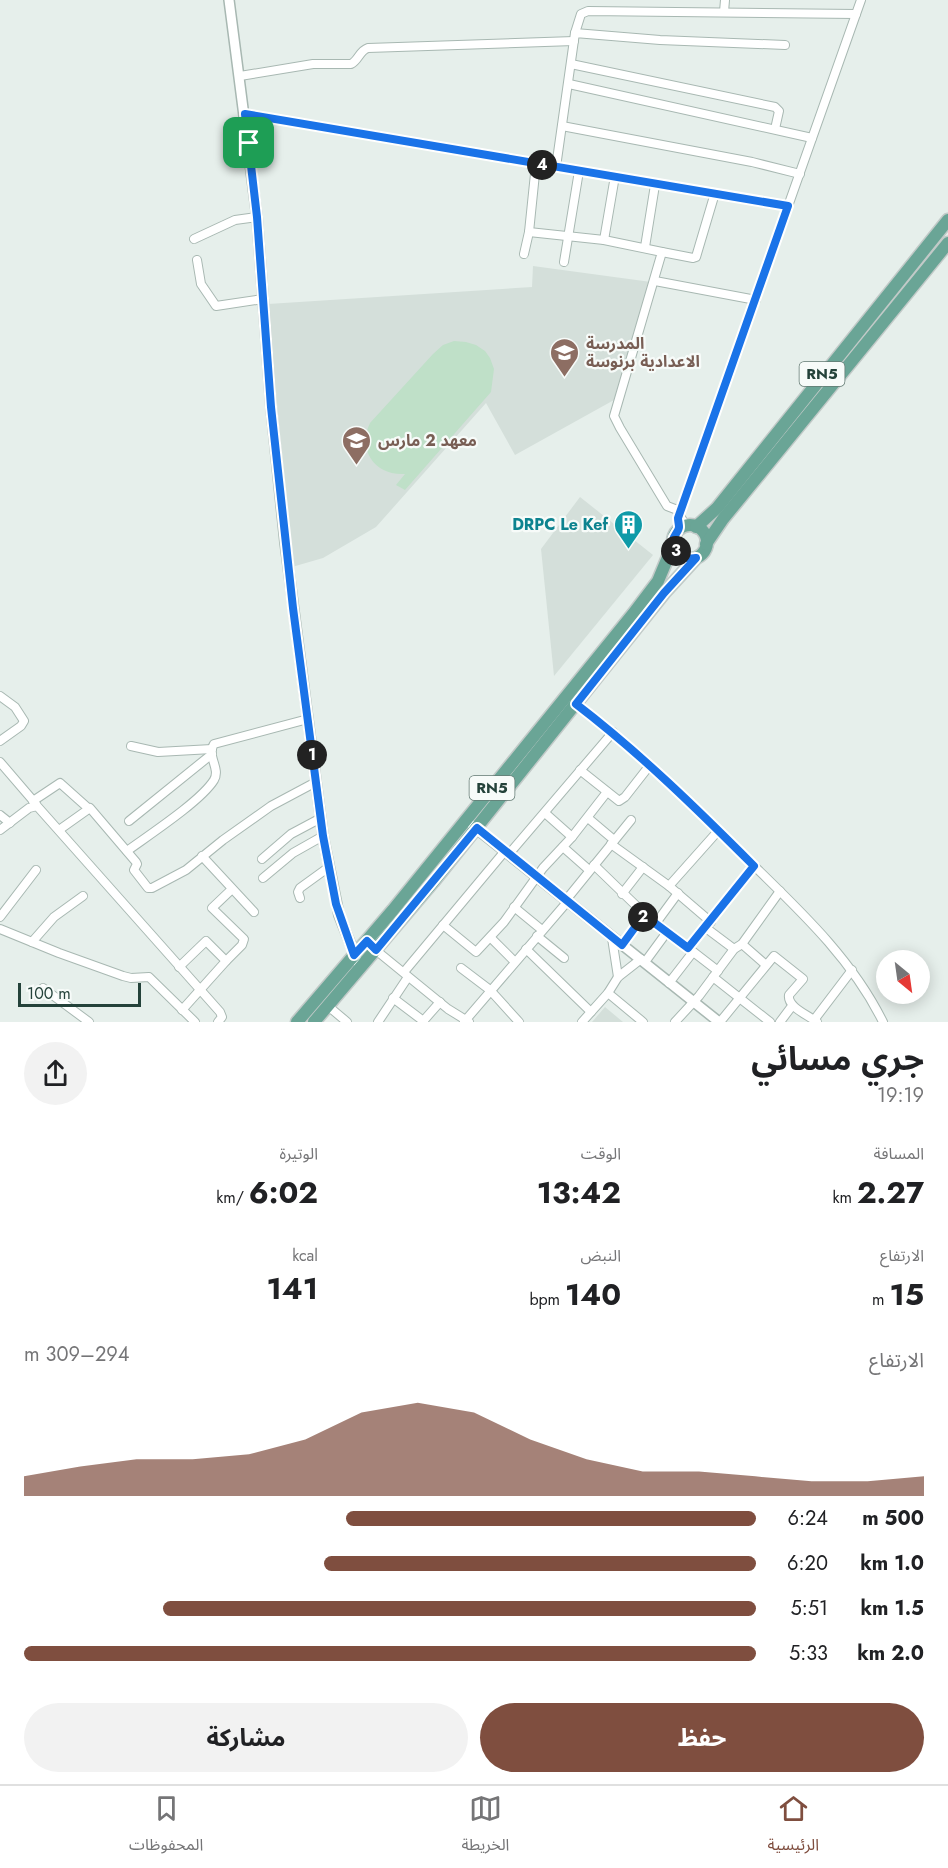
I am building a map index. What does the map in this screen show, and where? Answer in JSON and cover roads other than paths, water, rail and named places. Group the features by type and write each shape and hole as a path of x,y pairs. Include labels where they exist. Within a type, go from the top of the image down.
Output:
{"main road":[{"name":"RN5","path":"314,1022 360,968 371,946 466,820 567,698 651,591 663,572 675,535 717,508 948,220"},
{"name":"RN5","path":"297,1022 354,955 371,946 477,828 664,593 703,552 723,519 948,243"},
{"path":"687,527 704,534 706,544"},
{"path":"673,545 682,557 696,558"}],"street":[{"path":"229,0 257,217 271,407 285,542 323,836 339,915 360,968"},
{"path":"724,12 725,0"},
{"path":"680,513 861,0"},
{"path":"556,167 575,37 581,14 588,10 856,14"},
{"path":"240,76 313,64 351,64 356,61 361,52 368,48 575,37 785,45"},
{"path":"571,64 776,107 779,111 775,129"},
{"path":"568,84 812,138"},
{"path":"245,114 788,206"},
{"path":"562,126 720,156 800,174"},
{"path":"524,254 529,232 536,164"},
{"path":"564,262 579,171"},
{"path":"604,240 615,176"},
{"path":"645,247 654,184"},
{"path":"529,232 604,240 693,258 696,257 715,193"},
{"path":"194,239 235,220 257,217"},
{"path":"662,252 614,416 667,506 680,513 687,527"},
{"path":"197,260 201,284 216,306 244,300 263,299"},
{"path":"655,281 756,300"},
{"path":"0,696 15,707 24,721 21,726 0,741"},
{"path":"576,704 613,732 650,765 780,891 852,970 882,1021"},
{"path":"129,821 212,752 216,743 308,719"},
{"path":"378,1022 406,974 443,925 613,732"},
{"path":"130,746 158,752 212,752"},
{"path":"127,851 194,800 213,782 216,773 212,752"},
{"path":"0,762 220,1012 222,1017 218,1022"},
{"path":"580,770 618,801 624,799 650,765"},
{"path":"0,830 60,783 91,809 127,851 137,864 134,870 150,888 186,870 271,806 316,783"},
{"path":"443,925 476,952 491,938 548,862 572,837 608,792"},
{"path":"59,830 88,808"},
{"path":"544,813 572,837"},
{"path":"0,815 10,823"},
{"path":"262,859 291,834 321,818"},
{"path":"588,818 642,867 678,893 709,925 766,965"},
{"path":"466,820 719,1022 774,956 802,979 787,997 792,1006 815,1021 852,970"},
{"path":"371,946 466,1021 567,901 631,820"},
{"path":"669,886 718,831"},
{"path":"263,878 293,853 323,836"},
{"path":"563,847 592,867 644,915 691,950 739,998 770,1022"},
{"path":"202,856 254,912"},
{"path":"669,983 754,866"},
{"path":"300,898 298,892 300,888 329,867"},
{"path":"622,894 642,867"},
{"path":"0,917 36,870"},
{"path":"182,1010 244,942 244,939 212,908 232,889"},
{"path":"675,1022 716,974 780,891"},
{"path":"656,923 678,893"},
{"path":"32,942 54,917 83,896"},
{"path":"514,907 564,958"},
{"path":"622,945 644,915"},
{"path":"0,929 127,977 149,977 195,1022"},
{"path":"582,1022 608,993 618,977 643,961 667,932"},
{"path":"491,938 515,962"},
{"path":"612,938 618,977"},
{"path":"179,967 206,941 226,962"},
{"path":"526,950 591,1012"},
{"path":"461,968 490,990 519,1022"},
{"path":"43,988 89,1022"},
{"path":"608,993 643,1022"},
{"path":"393,998 422,1020 440,1002"},
{"path":"328,1006 347,1022"},
{"path":"780,1022 792,1006"}],"place":[{"name":"المدرسة الاعدادية برنوسة","path":"565,378"},
{"name":"معهد 2 مارس","path":"357,466"},
{"name":"DRPC Le Kef","path":"629,550"}]}
